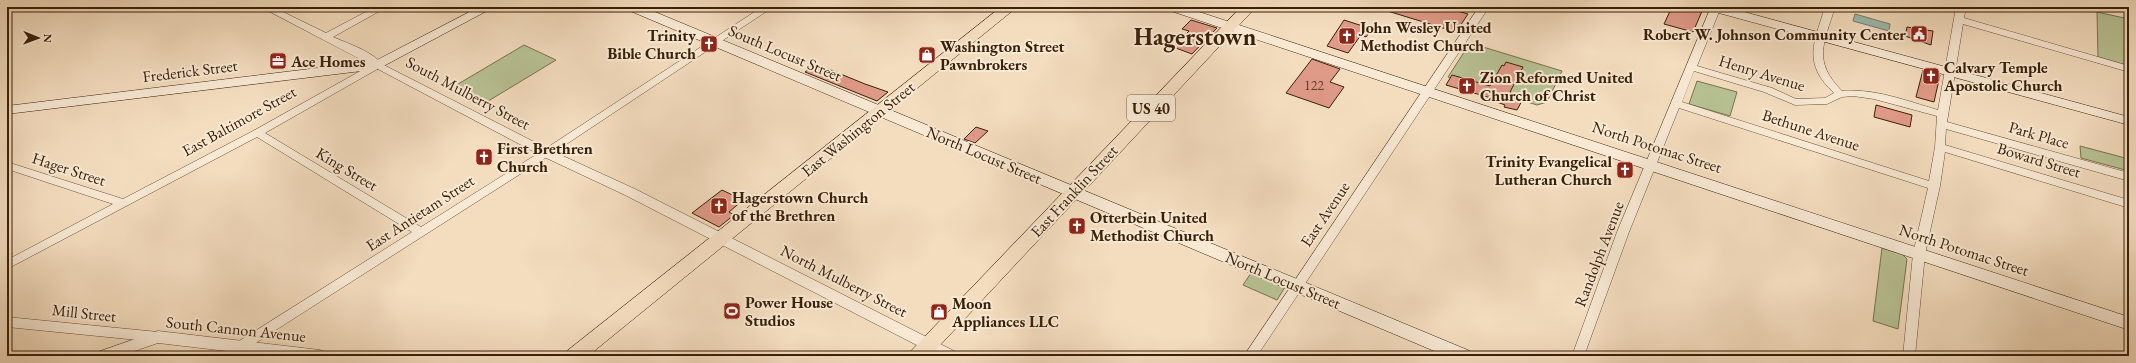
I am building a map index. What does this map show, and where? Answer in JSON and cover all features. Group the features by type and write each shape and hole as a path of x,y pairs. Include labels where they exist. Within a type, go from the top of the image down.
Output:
{"main road":[{"name":"East Baltimore Street","path":"378,65 488,7"},
{"name":"South Locust Street","path":"632,7 880,111"},
{"name":"East Washington Street","path":"574,356 1010,7"},
{"name":"North Potomac Street","path":"1172,7 1651,164 2129,324"},
{"name":"US 40","path":"1230,26 1248,7"},
{"path":"1715,7 2129,121"},
{"name":"East Franklin Street","path":"923,350 1230,26"},
{"name":"Frederick Street","path":"7,110 378,65"},
{"name":"North Locust Street","path":"880,111 1464,356"}],"street":[{"name":"South Mulberry Street","path":"266,7 369,58 378,65 546,153 630,192 720,239"},
{"path":"325,37 382,7"},
{"name":"East Antietam Street","path":"237,351 546,153 768,7"},
{"name":"East Avenue","path":"1250,356 1484,7"},
{"name":"Randolph Avenue","path":"1578,356 1623,232 1677,104 1690,67 1715,7"},
{"path":"1830,7 1817,58 1819,69 1825,79 1840,94"},
{"path":"1909,356 1919,254 1934,186 1940,147 1941,119 1961,7"},
{"path":"1959,20 2129,69"},
{"name":"East Baltimore Street","path":"7,265 257,133 378,65"},
{"name":"Henry Avenue","path":"1690,67 1768,90 1795,102 1827,101 1840,94 1853,93 1875,96 1941,119"},
{"name":"Bethune Avenue","path":"1677,104 1934,186"},
{"name":"Park Place","path":"1941,119 2129,177"},
{"name":"King Street","path":"257,133 421,232"},
{"name":"Boward Street","path":"1940,147 2129,204"},
{"name":"Hager Street","path":"7,165 122,203"},
{"name":"North Mulberry Street","path":"720,239 923,350 951,356"},
{"name":"Mill Street","path":"7,322 158,337"},
{"name":"South Cannon Avenue","path":"103,356 158,337 237,351 320,356"}],"green space":[{"path":"2097,12 2129,19 2129,66 2098,57"},
{"path":"1470,43 1562,71 1547,102 1537,105 1448,77"},
{"path":"524,45 556,60 480,106 448,90"},
{"path":"1697,81 1737,92 1730,116 1689,104"},
{"path":"2080,146 2129,159 2129,171 2081,158"},
{"path":"1882,248 1902,254 1907,259 1898,329 1873,321"},
{"path":"1251,273 1285,287 1277,300 1243,285"}],"shaded area":[{"path":"1855,14 1890,24 1889,31 1853,21"}],"building":[{"path":"1381,7 1443,7 1468,14 1456,32 1381,9"},
{"path":"1672,7 1703,9 1693,32 1664,24"},
{"path":"1191,20 1217,28 1192,54 1173,47 1189,31 1182,29"},
{"name":"John Wesley United Methodist Church","path":"1344,20 1372,29 1366,37 1361,35 1348,53 1327,46"},
{"name":"Robert W. Johnson Community Center","path":"1907,27 1933,31 1931,45 1905,36"},
{"path":"1312,59 1340,69 1330,82 1344,87 1329,108 1286,93"},
{"name":"Zion Reformed United Church of Christ","path":"1506,62 1523,67 1510,92 1520,95 1519,97 1523,99 1517,110 1504,107 1505,105 1497,102 1498,100 1446,85 1452,75 1490,86 1502,65 1504,66"},
{"path":"816,64 888,92 877,101 805,72"},
{"path":"1923,70 1940,75 1934,102 1916,97"},
{"path":"1876,105 1912,115 1910,127 1874,117"},
{"path":"976,127 988,131 975,143 964,139"},
{"name":"Hagerstown Church of the Brethren","path":"722,190 743,200 729,212 734,215 719,227 692,213"}],"place":[{"name":"Robert W. Johnson Community Center","path":"1919,34"},
{"name":"John Wesley United Methodist Church","path":"1347,36"},
{"name":"Trinity Bible Church","path":"709,44"},
{"name":"Washington Street Pawnbrokers","path":"927,55"},
{"name":"Ace Homes","path":"278,61"},
{"name":"Calvary Temple Apostolic Church","path":"1931,76"},
{"name":"Zion Reformed United Church of Christ","path":"1467,86"},
{"name":"First Brethren Church","path":"484,157"},
{"name":"Trinity Evangelical Lutheran Church","path":"1625,170"},
{"name":"Hagerstown Church of the Brethren","path":"719,206"},
{"name":"Otterbein United Methodist Church","path":"1077,226"},
{"name":"Power House Studios","path":"732,311"},
{"name":"Moon Appliances LLC","path":"939,312"}],"district":[{"name":"Hagerstown","path":"1195,36"}]}
